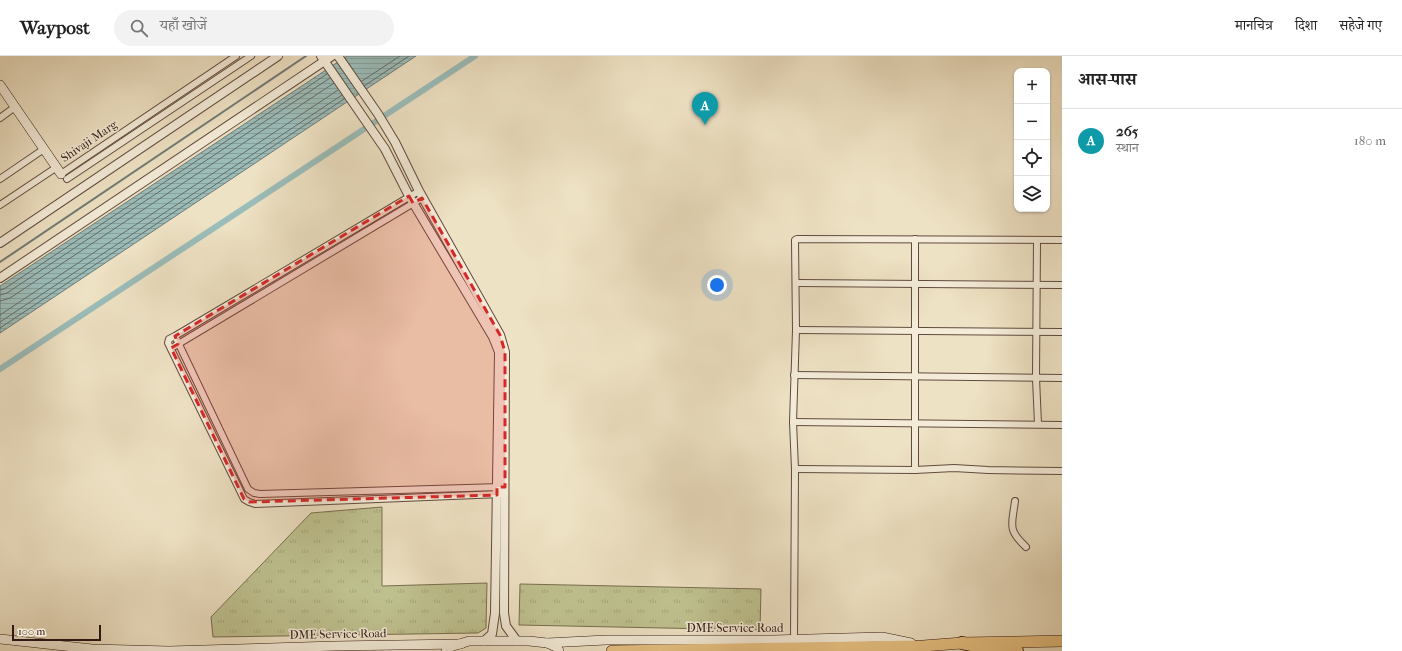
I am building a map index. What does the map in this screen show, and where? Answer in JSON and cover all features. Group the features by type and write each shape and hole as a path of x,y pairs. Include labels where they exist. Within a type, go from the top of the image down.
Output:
{"highway":[{"path":"612,651 922,646 962,643 1062,640"},
{"path":"962,643 996,650 1016,651"}],"main road":[{"name":"Shivaji Marg","path":"0,85 62,173"},
{"name":"DME Service Road","path":"0,639 92,649 169,651 461,644 469,641 517,641 547,643 606,640 794,640 882,637 922,646"},
{"path":"547,643 556,647 559,651"},
{"path":"446,651 450,647 461,644"}],"street":[{"name":"Shivaji Marg","path":"62,173 236,56"},
{"name":"Shivaji Marg","path":"62,173 184,101 251,56"},
{"path":"0,243 278,56"},
{"path":"0,278 332,56"},
{"path":"339,58 378,114 395,142 420,194 500,335 506,352 495,613 492,634 484,641"},
{"path":"325,61 385,149 411,200 493,337 499,352 504,613 506,626 517,641"},
{"path":"179,95 184,101"},
{"path":"0,118 15,107"},
{"path":"0,179 44,149"},
{"path":"0,205 62,173"},
{"path":"171,348 420,194"},
{"path":"411,200 168,341 244,499 249,502 255,504 501,491"},
{"path":"794,640 795,469 793,422 796,283 794,243 797,239 1062,240"},
{"path":"915,239 915,470"},
{"path":"1037,240 1036,378 1038,424"},
{"path":"796,283 1062,285"},
{"path":"796,330 1062,332"},
{"path":"175,336 248,488 254,493 501,491"},
{"path":"794,375 1062,378"},
{"path":"793,422 1062,425"},
{"path":"795,469 915,470 954,468 1062,471"},
{"path":"1015,501 1012,528 1014,534 1026,547"}],"highlighted area":[{"path":"409,196 413,203 422,198 500,335 505,352 505,487 497,487 497,495 249,502 244,499 171,348 178,344 175,336"}],"green space":[{"path":"382,507 382,586 487,583 486,628 478,633 213,637 211,617 311,513"},
{"path":"520,584 761,589 760,630 519,625"}],"water":[{"path":"347,56 416,56 0,333 0,286"}],"waterway":[{"path":"0,262 306,56"},
{"path":"0,369 475,56"}],"place":[{"name":"265","path":"705,125"}]}
